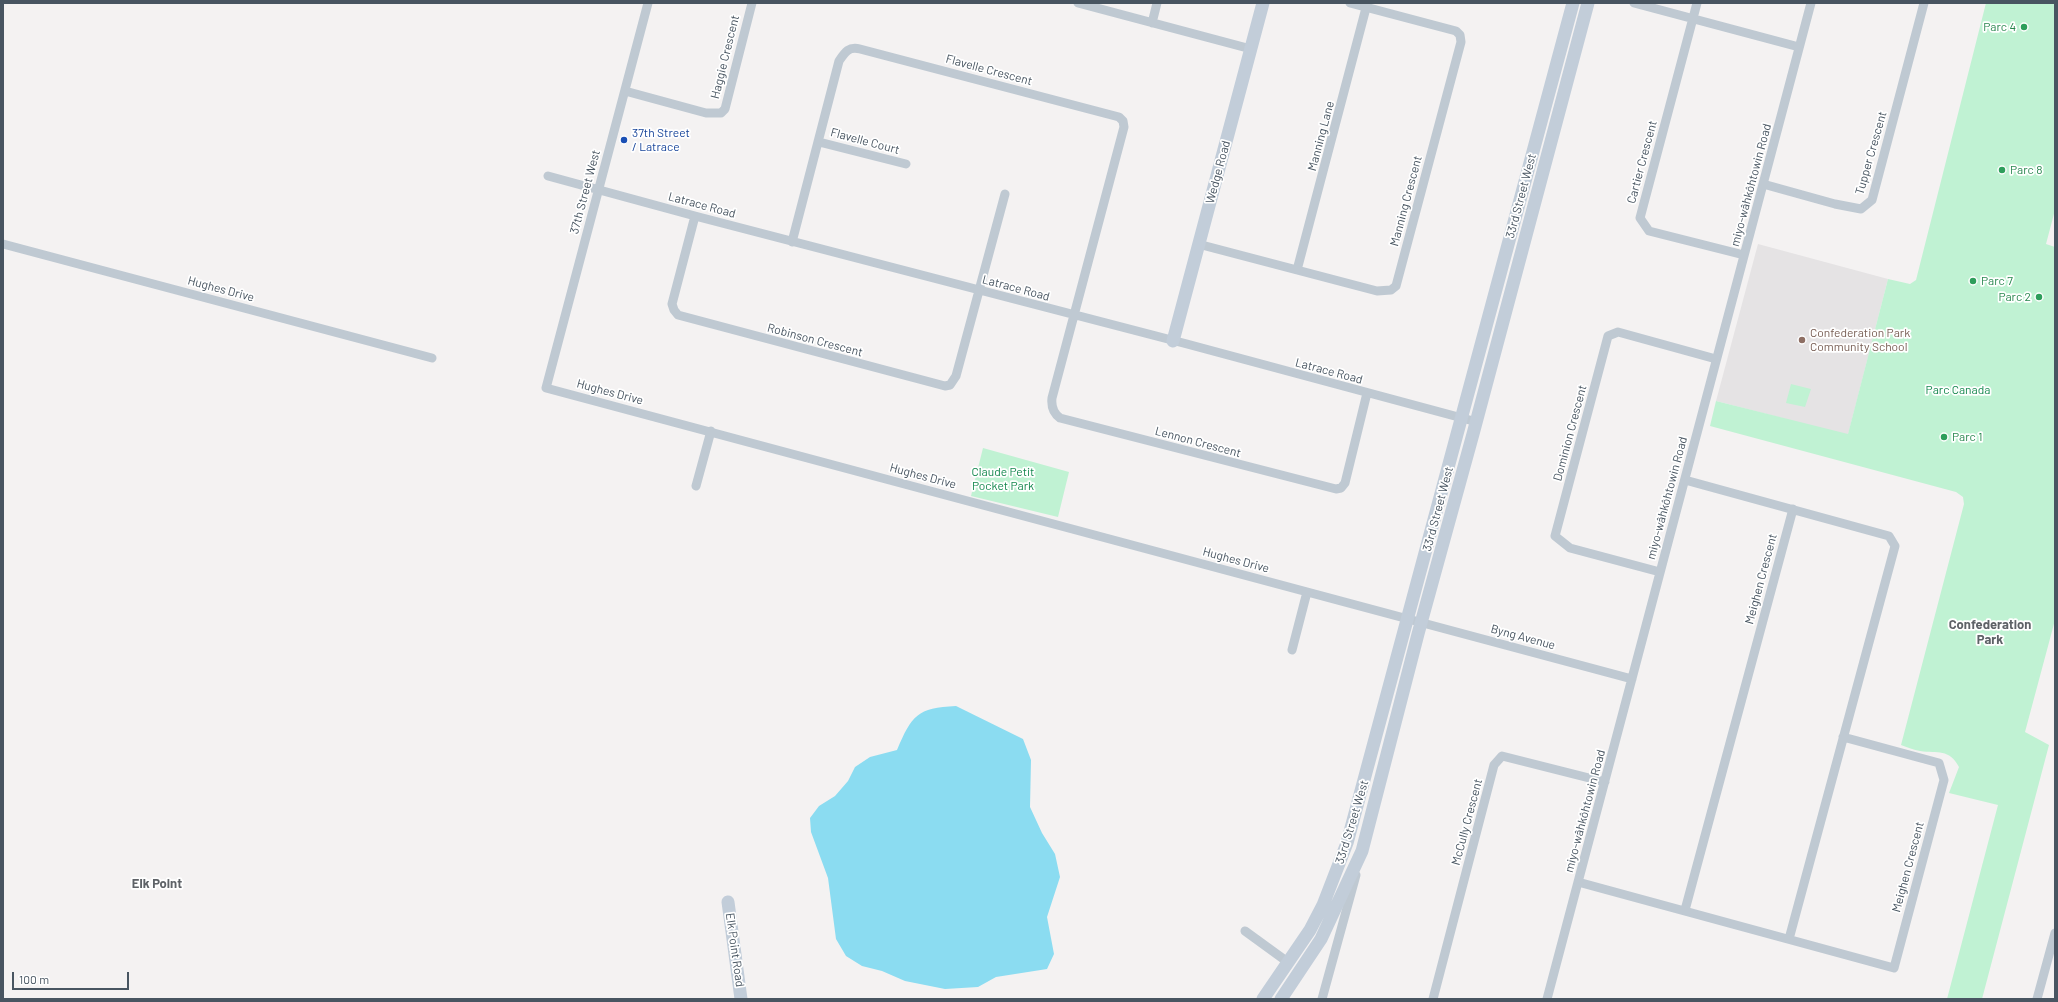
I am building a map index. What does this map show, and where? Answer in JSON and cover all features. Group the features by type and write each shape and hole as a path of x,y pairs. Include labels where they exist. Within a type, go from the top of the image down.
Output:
{"main road":[{"name":"Wedge Road","path":"1174,341 1198,244 1263,3"},
{"name":"33rd Street West","path":"1281,999 1321,939 1362,851 1462,419 1573,3"},
{"name":"33rd Street West","path":"1263,999 1310,930 1324,904 1345,850 1476,422 1588,3"},
{"name":"Elk Point Road","path":"728,902 741,999"}],"street":[{"name":"37th Street West","path":"546,388 648,3"},
{"name":"Haggie Crescent","path":"625,91 706,112 721,113 725,108 752,3"},
{"path":"1078,3 1251,49"},
{"path":"1152,23 1157,3"},
{"name":"Manning Crescent","path":"1198,244 1377,291 1392,290 1396,286 1461,42 1460,35 1456,31 1350,3"},
{"path":"1634,3 1799,47"},
{"name":"Cartier Crescent","path":"1697,3 1640,218 1649,231 1744,255"},
{"name":"miyo-wâhkôhtowin Road","path":"1547,999 1811,3"},
{"name":"Tupper Crescent","path":"1763,184 1835,204 1861,209 1872,200 1924,3"},
{"name":"Manning Lane","path":"1297,270 1366,8"},
{"name":"Flavelle Crescent","path":"792,242 839,61 848,49 853,47 1119,117 1123,121 1124,127 1074,316"},
{"name":"Flavelle Court","path":"819,142 906,164"},
{"name":"Latrace Road","path":"548,176 792,242 1174,341 1476,422"},
{"path":"979,290 1005,194"},
{"name":"Robinson Crescent","path":"695,216 672,304 678,315 925,381 945,386 954,382 979,290"},
{"name":"Hughes Drive","path":"3,244 432,358"},
{"name":"Lennon Crescent","path":"1074,316 1052,398 1052,410 1060,418 1336,489 1341,488 1344,483 1367,394"},
{"name":"Dominion Crescent","path":"1660,572 1570,548 1555,536 1608,336 1618,332 1716,359"},
{"name":"Hughes Drive","path":"546,388 1415,620"},
{"path":"696,486 711,431"},
{"path":"1685,480 1889,536 1895,546 1789,939"},
{"name":"Meighen Crescent","path":"1685,910 1793,509"},
{"path":"1292,650 1307,592"},
{"name":"Byng Avenue","path":"1415,620 1632,679"},
{"name":"Meighen Crescent","path":"1578,882 1894,968 1944,780 1939,763 1843,737"},
{"name":"McCully Crescent","path":"1432,999 1494,765 1502,756 1605,782"},
{"name":"33rd Street West","path":"1322,999 1362,851"},
{"path":"1245,931 1289,962"},
{"path":"2037,999 2055,934"}],"shaded area":[{"name":"Confederation Park Community School","path":"1758,244 1888,279 1848,435 1716,401"}],"green space":[{"name":"Parc Canada","path":"1986,3 2055,3 2055,210 2046,244 2055,247 2055,620 2025,732 2049,745 1982,999 1947,999 1998,805 1949,793 1959,767 1947,754 1920,751 1901,745 1964,504 1963,497 1956,492 1710,426 1716,401 1848,434 1888,279 1910,284 1916,280"},
{"path":"1791,384 1811,389 1805,407 1786,403"},
{"name":"Claude Petit Pocket Park","path":"983,448 1069,472 1058,517 971,496"}],"water":[{"path":"956,706 1023,739 1031,760 1030,807 1042,833 1055,854 1060,877 1047,917 1054,954 1047,969 996,977 978,987 945,989 905,981 882,971 862,966 846,956 836,939 828,878 811,832 810,818 819,806 835,796 848,781 855,767 870,757 897,750 907,729 912,721 918,716 932,709"}],"place":[{"name":"Parc 4","path":"2024,27"},
{"name":"37th Street / Latrace","path":"624,140"},
{"name":"Parc 8","path":"2002,170"},
{"name":"Parc 7","path":"1973,281"},
{"name":"Parc 2","path":"2039,297"},
{"name":"Confederation Park Community School","path":"1802,340"},
{"name":"Parc 1","path":"1944,437"}],"district":[{"name":"Confederation Park","path":"1990,632"},
{"name":"Elk Point","path":"157,884"}]}
